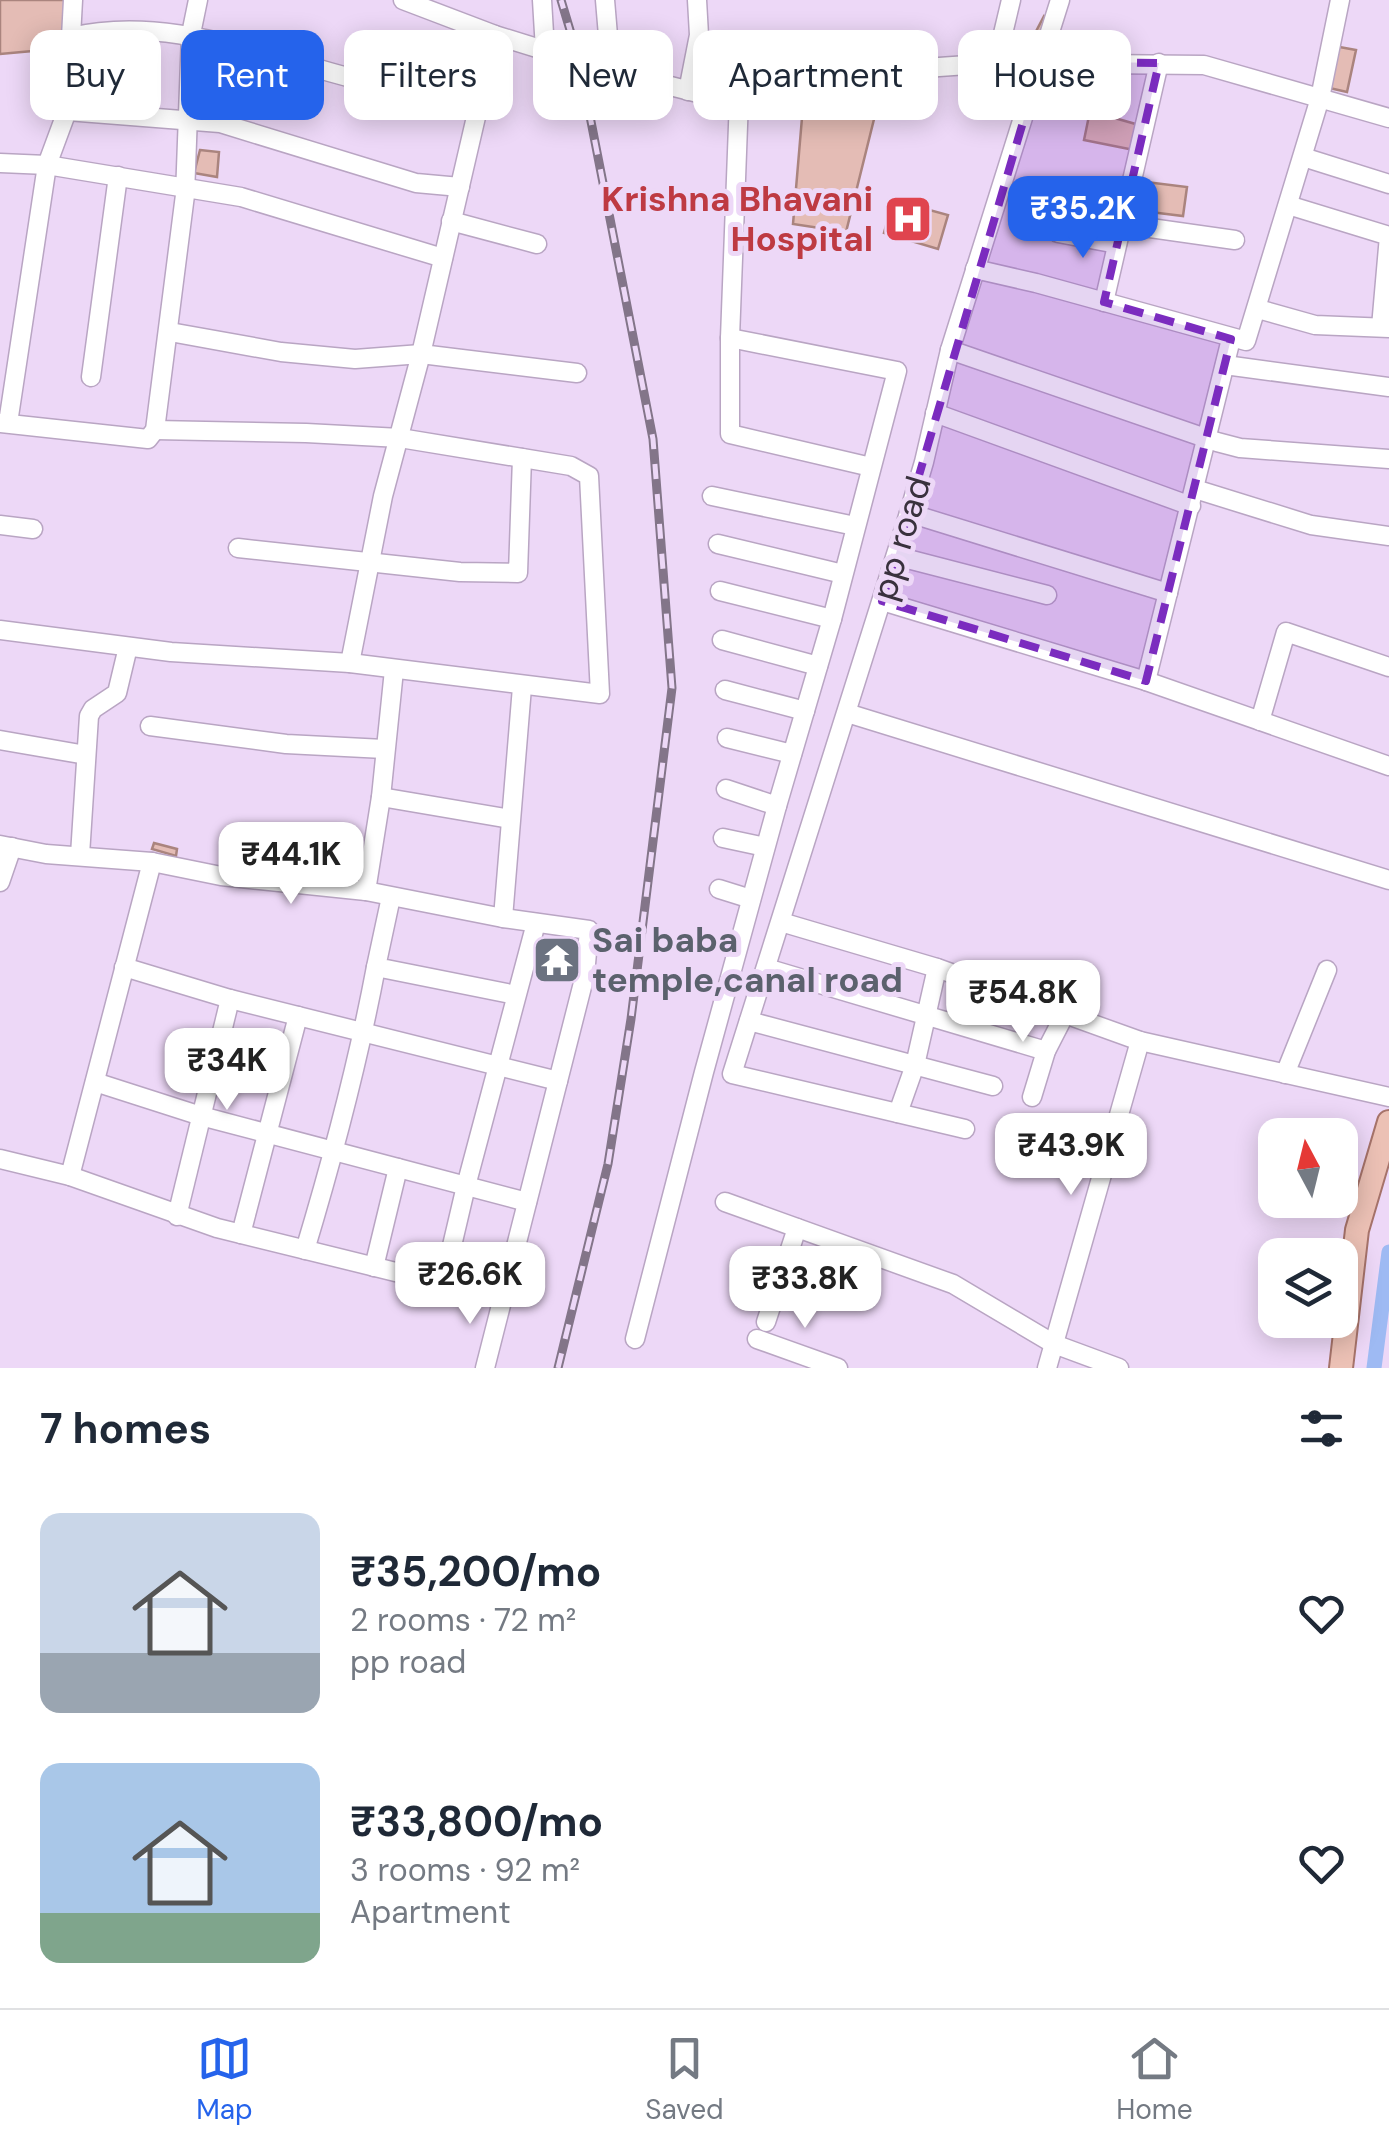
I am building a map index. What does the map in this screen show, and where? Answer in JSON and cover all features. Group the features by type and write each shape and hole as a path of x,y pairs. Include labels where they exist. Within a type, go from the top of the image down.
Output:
{"main road":[{"path":"1341,1368 1357,1230 1389,1122"}],"street":[{"path":"72,30 73,0"},
{"path":"192,30 198,0"},
{"path":"403,0 482,30"},
{"path":"542,0 543,30"},
{"path":"605,0 608,30"},
{"path":"688,91 700,34 698,0"},
{"path":"1003,30 1010,0"},
{"name":"pp road","path":"1051,30 1060,0"},
{"path":"975,269 1246,341 1320,98 1340,0"},
{"path":"1131,63 1204,65 1389,118"},
{"path":"1104,302 1158,64"},
{"path":"673,87 693,92"},
{"path":"64,120 47,165 4,423 148,439 155,430 170,332 185,186 186,120"},
{"path":"194,120 220,123 416,184 460,187"},
{"path":"350,663 369,560 475,120"},
{"path":"738,120 730,434 870,467"},
{"name":"pp road","path":"898,1114 732,1074 896,556 950,350 1022,120"},
{"path":"1302,157 1389,184"},
{"path":"0,163 47,165 240,197 443,258"},
{"path":"91,377 118,176"},
{"path":"1258,309 1298,322 1385,328 1389,236 1288,206"},
{"path":"452,221 536,244"},
{"path":"1122,224 1235,240"},
{"path":"1058,233 1117,244"},
{"path":"170,332 240,347 356,359 420,354 577,373"},
{"path":"635,1339 896,371 730,338"},
{"path":"1146,682 1231,339"},
{"path":"950,350 1240,448 1389,459"},
{"path":"1225,365 1389,387"},
{"path":"935,413 1193,498 1311,525 1389,536"},
{"path":"0,630 128,646 350,663 600,694 589,476 571,466 400,438 155,430"},
{"path":"238,548 460,572 518,573 522,458"},
{"path":"712,496 856,526"},
{"path":"909,513 1168,593"},
{"path":"0,526 33,529"},
{"path":"718,544 844,574"},
{"path":"896,556 1047,595"},
{"path":"720,592 832,619"},
{"path":"882,601 1146,682 1389,766"},
{"path":"1260,721 1286,632 1389,667"},
{"path":"722,640 818,666"},
{"path":"80,855 88,716 116,693 128,646"},
{"path":"366,891 394,670"},
{"path":"502,918 522,686"},
{"path":"725,690 805,710"},
{"path":"847,713 1389,880"},
{"path":"150,726 286,744 384,749"},
{"path":"727,738 792,754"},
{"path":"0,740 86,755"},
{"path":"726,789 776,806"},
{"path":"381,796 510,819"},
{"path":"723,838 765,848"},
{"path":"0,882 6,846 152,862 221,876 366,891 502,918 588,930 586,975 484,1368"},
{"path":"70,1176 152,862"},
{"path":"719,889 751,899"},
{"path":"306,1250 364,1032 391,897"},
{"path":"782,922 936,968 1140,1041 1389,1097"},
{"path":"443,1284 536,923"},
{"path":"124,967 230,999 558,1081"},
{"path":"376,968 516,995"},
{"path":"766,968 1046,1051"},
{"path":"936,968 928,1016 898,1114 965,1129"},
{"path":"1285,1074 1327,970"},
{"path":"177,1216 230,999"},
{"path":"1032,1096 1046,1051 1065,1014"},
{"path":"241,1234 298,1016"},
{"path":"749,1022 993,1086"},
{"path":"1047,1368 1140,1041"},
{"path":"95,1082 202,1116 527,1202"},
{"path":"0,1159 70,1176 177,1216 241,1234 501,1298"},
{"path":"374,1267 398,1168"},
{"path":"726,1202 952,1284 1054,1344 1119,1368"},
{"path":"797,1228 761,1331 838,1368"}],"highlighted area":[{"path":"1041,61 1159,63 1104,302 1231,339 1146,681 882,601"}],"building":[{"path":"0,0 67,0 66,30 30,30 30,51 0,54"},
{"path":"1044,16 1051,21 1048,30 1037,30"},
{"path":"1334,46 1356,50 1347,92 1325,87"},
{"path":"802,120 874,120 846,232 793,224"},
{"path":"1088,120 1122,120 1139,125 1134,150 1084,140"},
{"path":"200,150 219,152 217,177 194,173"},
{"path":"1138,181 1187,187 1183,216 1134,210"},
{"path":"893,200 948,215 938,249 884,233"},
{"path":"154,843 177,849 176,856 152,849"}],"waterway":[{"path":"1374,1368 1389,1252"}],"railway":[{"path":"558,1368 608,1164 631,1019 672,688 653,439 579,60 561,0"}],"place":[{"name":"Krishna Bhavani Hospital","path":"908,219"},
{"name":"Sai baba temple,canal road","path":"557,960"}]}
